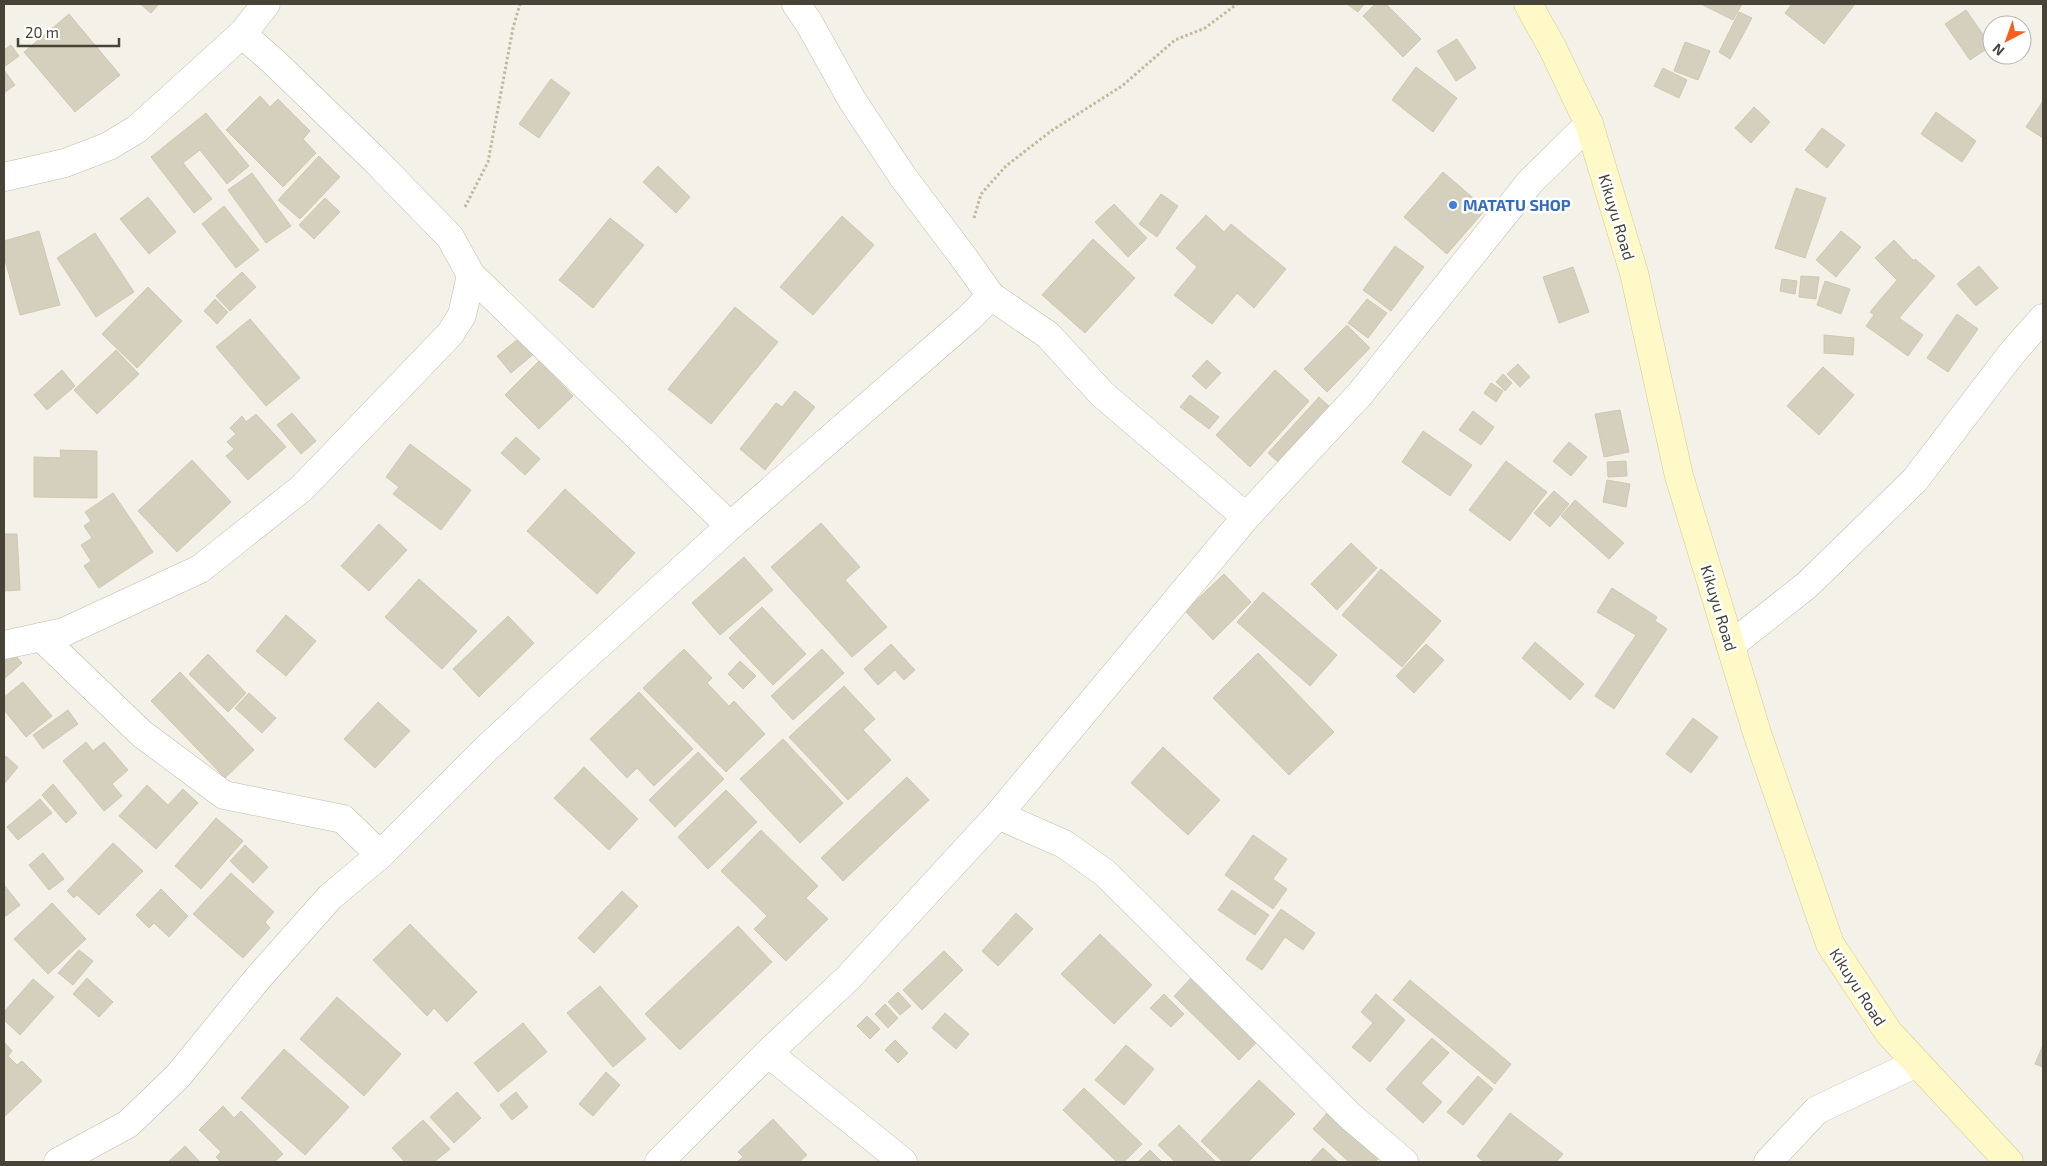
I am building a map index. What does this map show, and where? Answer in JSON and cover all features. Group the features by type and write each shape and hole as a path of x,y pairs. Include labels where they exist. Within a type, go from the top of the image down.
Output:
{"main road":[{"name":"Kikuyu Road","path":"1528,4 1552,47 1589,124 1634,273 1679,476 1758,736 1830,944 1889,1033 2008,1162"}],"street":[{"path":"4,177 65,163 109,146 138,129 242,34 266,4"},
{"path":"796,4 809,23 852,100 903,178 991,296 1048,336 1102,394 1246,517"},
{"path":"242,34 274,62 374,158 450,238 471,275 730,526"},
{"path":"659,1162 768,1053 848,978 998,815 1246,517 1360,394 1530,182 1589,124"},
{"path":"4,645 64,632 200,569 302,488 450,334 462,315 471,275"},
{"path":"58,1162 128,1124 178,1076 258,978 330,898 380,855 486,749 730,526 968,319 991,296"},
{"path":"1730,645 1807,585 1915,480 2012,353 2043,318"},
{"path":"41,637 142,734 224,795 343,819 380,855"},
{"path":"998,815 1064,844 1105,873 1350,1116 1404,1162"},
{"path":"768,1053 903,1162"},
{"path":"1768,1162 1817,1110 1916,1063"}],"path":[{"path":"450,238 488,162 513,28 520,4"},
{"path":"964,258 981,194 1006,166 1051,131 1122,86 1175,40 1205,28 1237,4"}],"building":[{"path":"140,4 159,4 151,13"},
{"path":"1347,4 1364,4 1358,12"},
{"path":"1375,4 1386,4 1421,39 1403,57 1363,16"},
{"path":"1701,4 1742,4 1733,20"},
{"path":"1792,4 1855,4 1824,44 1785,13"},
{"path":"1966,10 1982,33 1982,52 1970,60 1945,24"},
{"path":"1739,12 1752,18 1730,59 1719,52"},
{"path":"69,14 120,75 75,112 24,52"},
{"path":"1457,39 1476,68 1456,81 1437,51"},
{"path":"1685,42 1710,51 1698,80 1674,71"},
{"path":"11,45 19,56 4,67 4,50"},
{"path":"1416,67 1457,98 1433,132 1392,100"},
{"path":"1663,68 1687,80 1679,98 1654,86"},
{"path":"4,70 15,85 4,93"},
{"path":"551,79 570,93 539,138 519,124"},
{"path":"260,96 270,107 278,99 310,131 303,139 316,153 283,187 226,130"},
{"path":"2043,101 2043,138 2026,127"},
{"path":"1754,107 1770,122 1751,143 1735,128"},
{"path":"1936,112 1976,141 1962,162 1921,134"},
{"path":"206,113 249,166 227,184 200,150 183,163 212,199 194,213 151,157"},
{"path":"1822,128 1845,145 1827,168 1805,150"},
{"path":"319,156 340,177 300,219 278,200"},
{"path":"658,166 690,197 676,213 643,182"},
{"path":"1443,172 1486,209 1447,254 1404,217"},
{"path":"252,173 291,226 266,243 228,190"},
{"path":"1796,188 1826,198 1805,258 1775,248"},
{"path":"1161,194 1178,206 1157,237 1139,224"},
{"path":"148,197 176,232 149,254 120,219"},
{"path":"325,198 340,212 314,239 299,225"},
{"path":"1114,204 1147,238 1128,257 1095,222"},
{"path":"224,206 259,250 236,268 202,224"},
{"path":"1206,215 1224,232 1231,224 1286,269 1254,308 1237,293 1212,324 1174,295 1197,267 1176,248"},
{"path":"842,216 874,245 813,315 780,287"},
{"path":"610,218 644,245 593,308 559,280"},
{"path":"39,231 60,305 20,315 4,256 4,241"},
{"path":"1841,231 1861,247 1836,277 1816,260"},
{"path":"95,233 134,292 96,317 57,258"},
{"path":"1093,239 1135,278 1085,333 1042,295"},
{"path":"1894,240 1914,261 1915,259 1935,276 1899,318 1923,335 1908,356 1866,326 1874,315 1870,312 1897,280 1875,258"},
{"path":"1395,246 1424,267 1391,311 1363,290"},
{"path":"1979,266 1998,288 1976,306 1957,284"},
{"path":"1573,267 1589,312 1559,323 1543,277"},
{"path":"242,272 256,287 230,311 216,296"},
{"path":"1801,276 1819,277 1816,299 1799,297"},
{"path":"1782,279 1797,281 1795,294 1780,291"},
{"path":"1825,281 1850,289 1841,314 1817,305"},
{"path":"148,287 182,321 137,368 102,334"},
{"path":"215,299 228,312 217,324 204,311"},
{"path":"1367,299 1387,313 1368,338 1348,323"},
{"path":"735,307 778,342 711,424 668,389"},
{"path":"1957,314 1978,329 1948,372 1927,358"},
{"path":"250,319 300,378 266,406 216,347"},
{"path":"1347,325 1370,348 1327,392 1304,369"},
{"path":"1824,335 1854,338 1853,355 1824,353"},
{"path":"522,336 536,352 511,373 497,356"},
{"path":"116,350 139,374 97,414 74,390"},
{"path":"1207,360 1221,373 1206,389 1192,376"},
{"path":"539,361 573,396 539,429 505,395"},
{"path":"1518,364 1530,377 1520,387 1507,374"},
{"path":"1823,367 1854,395 1819,435 1787,406"},
{"path":"62,370 75,386 47,410 34,395"},
{"path":"1275,370 1309,401 1250,467 1216,435"},
{"path":"1503,374 1512,383 1505,391 1496,382"},
{"path":"1491,383 1503,391 1496,402 1484,393"},
{"path":"795,391 815,407 765,470 740,449 776,403 782,407"},
{"path":"1190,395 1219,417 1209,429 1180,407"},
{"path":"1319,397 1331,408 1280,464 1268,453"},
{"path":"1620,410 1629,452 1604,457 1595,414"},
{"path":"1473,411 1494,427 1481,445 1459,430"},
{"path":"292,413 316,441 301,454 277,425"},
{"path":"256,414 286,447 248,480 226,456 234,449 227,442 236,434 230,428 242,416 246,422"},
{"path":"1423,431 1472,465 1450,496 1402,462"},
{"path":"516,437 540,459 525,475 501,453"},
{"path":"1569,442 1587,457 1571,476 1553,461"},
{"path":"410,444 471,490 441,530 393,494 399,487 386,477"},
{"path":"60,450 97,451 97,498 34,497 34,457 61,458"},
{"path":"192,460 231,502 177,552 138,511"},
{"path":"1506,461 1547,492 1510,541 1469,510"},
{"path":"1626,461 1627,476 1608,477 1607,462"},
{"path":"1607,480 1630,484 1626,507 1603,502"},
{"path":"565,489 635,553 597,594 527,531"},
{"path":"1554,491 1569,504 1550,527 1534,513"},
{"path":"113,493 153,552 99,588 84,566 91,561 81,545 92,538 84,526 91,521 85,512"},
{"path":"1575,500 1624,543 1609,559 1561,516"},
{"path":"821,523 860,567 845,580 887,627 852,657 771,567"},
{"path":"379,524 407,550 369,591 341,566"},
{"path":"4,534 17,534 20,590 4,591"},
{"path":"1351,543 1377,568 1337,610 1311,584"},
{"path":"744,557 773,590 720,635 692,603"},
{"path":"1381,569 1441,621 1402,667 1342,615"},
{"path":"1224,574 1251,602 1213,640 1185,611"},
{"path":"419,579 477,631 442,669 385,617"},
{"path":"1612,588 1657,617 1655,621 1667,629 1614,709 1595,696 1636,635 1597,612"},
{"path":"1263,592 1337,655 1310,686 1237,622"},
{"path":"762,607 806,654 773,685 729,638"},
{"path":"286,615 316,641 286,676 256,651"},
{"path":"508,616 534,643 479,697 453,669"},
{"path":"1535,642 1584,684 1570,700 1522,658"},
{"path":"891,644 915,670 904,680 895,670 878,685 864,669"},
{"path":"1426,644 1444,660 1414,693 1396,676"},
{"path":"684,649 712,678 707,683 729,706 734,701 765,734 726,772 643,688"},
{"path":"822,649 844,673 793,720 771,696"},
{"path":"11,650 22,663 4,679 4,656"},
{"path":"1258,653 1334,732 1289,775 1213,698"},
{"path":"208,654 246,693 228,712 189,674"},
{"path":"740,661 756,676 743,689 728,674"},
{"path":"180,672 254,750 225,778 151,701"},
{"path":"23,682 52,716 26,737 4,710 4,697"},
{"path":"844,686 875,719 863,730 891,760 848,800 789,737"},
{"path":"639,692 693,749 654,786 637,768 627,778 590,739"},
{"path":"249,693 276,718 262,733 235,708"},
{"path":"378,702 410,731 375,768 344,739"},
{"path":"68,710 78,724 43,749 33,735"},
{"path":"1693,718 1718,737 1691,773 1666,754"},
{"path":"783,739 843,803 800,843 740,779"},
{"path":"86,742 93,751 104,742 128,770 112,784 122,796 104,811 63,761"},
{"path":"1163,747 1220,800 1188,835 1131,783"},
{"path":"698,752 724,779 675,827 649,800"},
{"path":"6,756 18,767 4,784 4,759"},
{"path":"584,767 638,819 609,850 554,798"},
{"path":"907,777 929,800 843,881 821,858"},
{"path":"53,784 77,813 66,823 42,795"},
{"path":"147,785 168,805 183,789 198,803 156,849 119,816"},
{"path":"726,790 757,822 708,869 678,837"},
{"path":"40,799 52,813 18,840 7,827"},
{"path":"216,818 243,841 201,889 175,866"},
{"path":"761,830 818,886 806,898 828,919 786,961 754,929 767,916 721,871"},
{"path":"1253,835 1287,859 1273,879 1287,889 1273,909 1225,875"},
{"path":"113,843 143,871 99,915 77,895 74,898 67,891"},
{"path":"245,845 268,867 253,883 230,861"},
{"path":"43,853 64,879 49,890 29,865"},
{"path":"231,873 274,912 265,922 270,928 243,958 193,914"},
{"path":"4,885 20,905 6,916 4,913"},
{"path":"161,889 188,916 169,937 154,923 149,928 136,915"},
{"path":"1232,890 1269,915 1255,935 1218,910"},
{"path":"622,891 638,906 594,953 578,938"},
{"path":"52,903 86,939 48,974 14,939"},
{"path":"1281,909 1315,933 1303,950 1285,937 1262,970 1246,959"},
{"path":"1016,913 1033,929 998,966 982,951"},
{"path":"410,924 477,992 447,1022 434,1008 427,1016 373,960"},
{"path":"738,926 772,962 680,1050 645,1014"},
{"path":"1100,934 1152,985 1114,1024 1061,974"},
{"path":"79,950 93,961 73,985 58,973"},
{"path":"944,951 963,970 922,1010 903,990"},
{"path":"1194,975 1259,1040 1239,1060 1174,996"},
{"path":"87,978 113,1002 99,1017 73,994"},
{"path":"33,979 54,997 20,1035 4,1020 4,1012"},
{"path":"1410,980 1511,1064 1495,1084 1393,1000"},
{"path":"600,986 646,1039 613,1067 567,1013"},
{"path":"898,992 911,1006 900,1015 888,1002"},
{"path":"1164,994 1184,1014 1171,1027 1150,1008"},
{"path":"1376,994 1405,1020 1370,1062 1352,1047 1373,1023 1361,1012"},
{"path":"337,997 401,1054 364,1096 300,1039"},
{"path":"885,1004 898,1018 888,1028 875,1014"},
{"path":"945,1013 969,1034 956,1049 932,1028"},
{"path":"867,1016 880,1029 870,1039 857,1026"},
{"path":"523,1023 547,1052 498,1092 474,1063"},
{"path":"1432,1038 1449,1053 1421,1083 1442,1102 1423,1123 1386,1089"},
{"path":"895,1040 908,1053 898,1063 885,1050"},
{"path":"4,1042 12,1051 8,1056 17,1065 22,1061 42,1081 4,1117"},
{"path":"1126,1045 1154,1069 1124,1105 1095,1080"},
{"path":"2043,1045 2043,1067 2035,1064"},
{"path":"284,1049 349,1107 305,1155 241,1098"},
{"path":"606,1072 620,1085 593,1116 579,1104"},
{"path":"1478,1076 1493,1089 1463,1125 1447,1112"},
{"path":"1259,1080 1295,1114 1248,1162 1223,1162 1201,1141"},
{"path":"1084,1088 1142,1144 1124,1162 1117,1162 1063,1110"},
{"path":"457,1092 481,1118 454,1143 430,1117"},
{"path":"516,1092 528,1107 512,1120 500,1105"},
{"path":"223,1106 234,1118 241,1111 283,1154 274,1162 221,1162 216,1157 221,1152 199,1130"},
{"path":"1328,1112 1378,1159 1375,1162 1349,1162 1313,1129"},
{"path":"1510,1113 1563,1154 1556,1162 1484,1162 1477,1156"},
{"path":"773,1119 807,1155 799,1162 737,1162 743,1157 738,1152"},
{"path":"423,1120 450,1149 434,1162 405,1162 392,1148"},
{"path":"1179,1125 1216,1162 1175,1162 1158,1145"},
{"path":"185,1146 200,1162 168,1162"},
{"path":"1323,1148 1338,1162 1310,1162"},
{"path":"1150,1150 1162,1162 1138,1162"}],"place":[{"name":"MATATU SHOP","path":"1453,205"}]}
